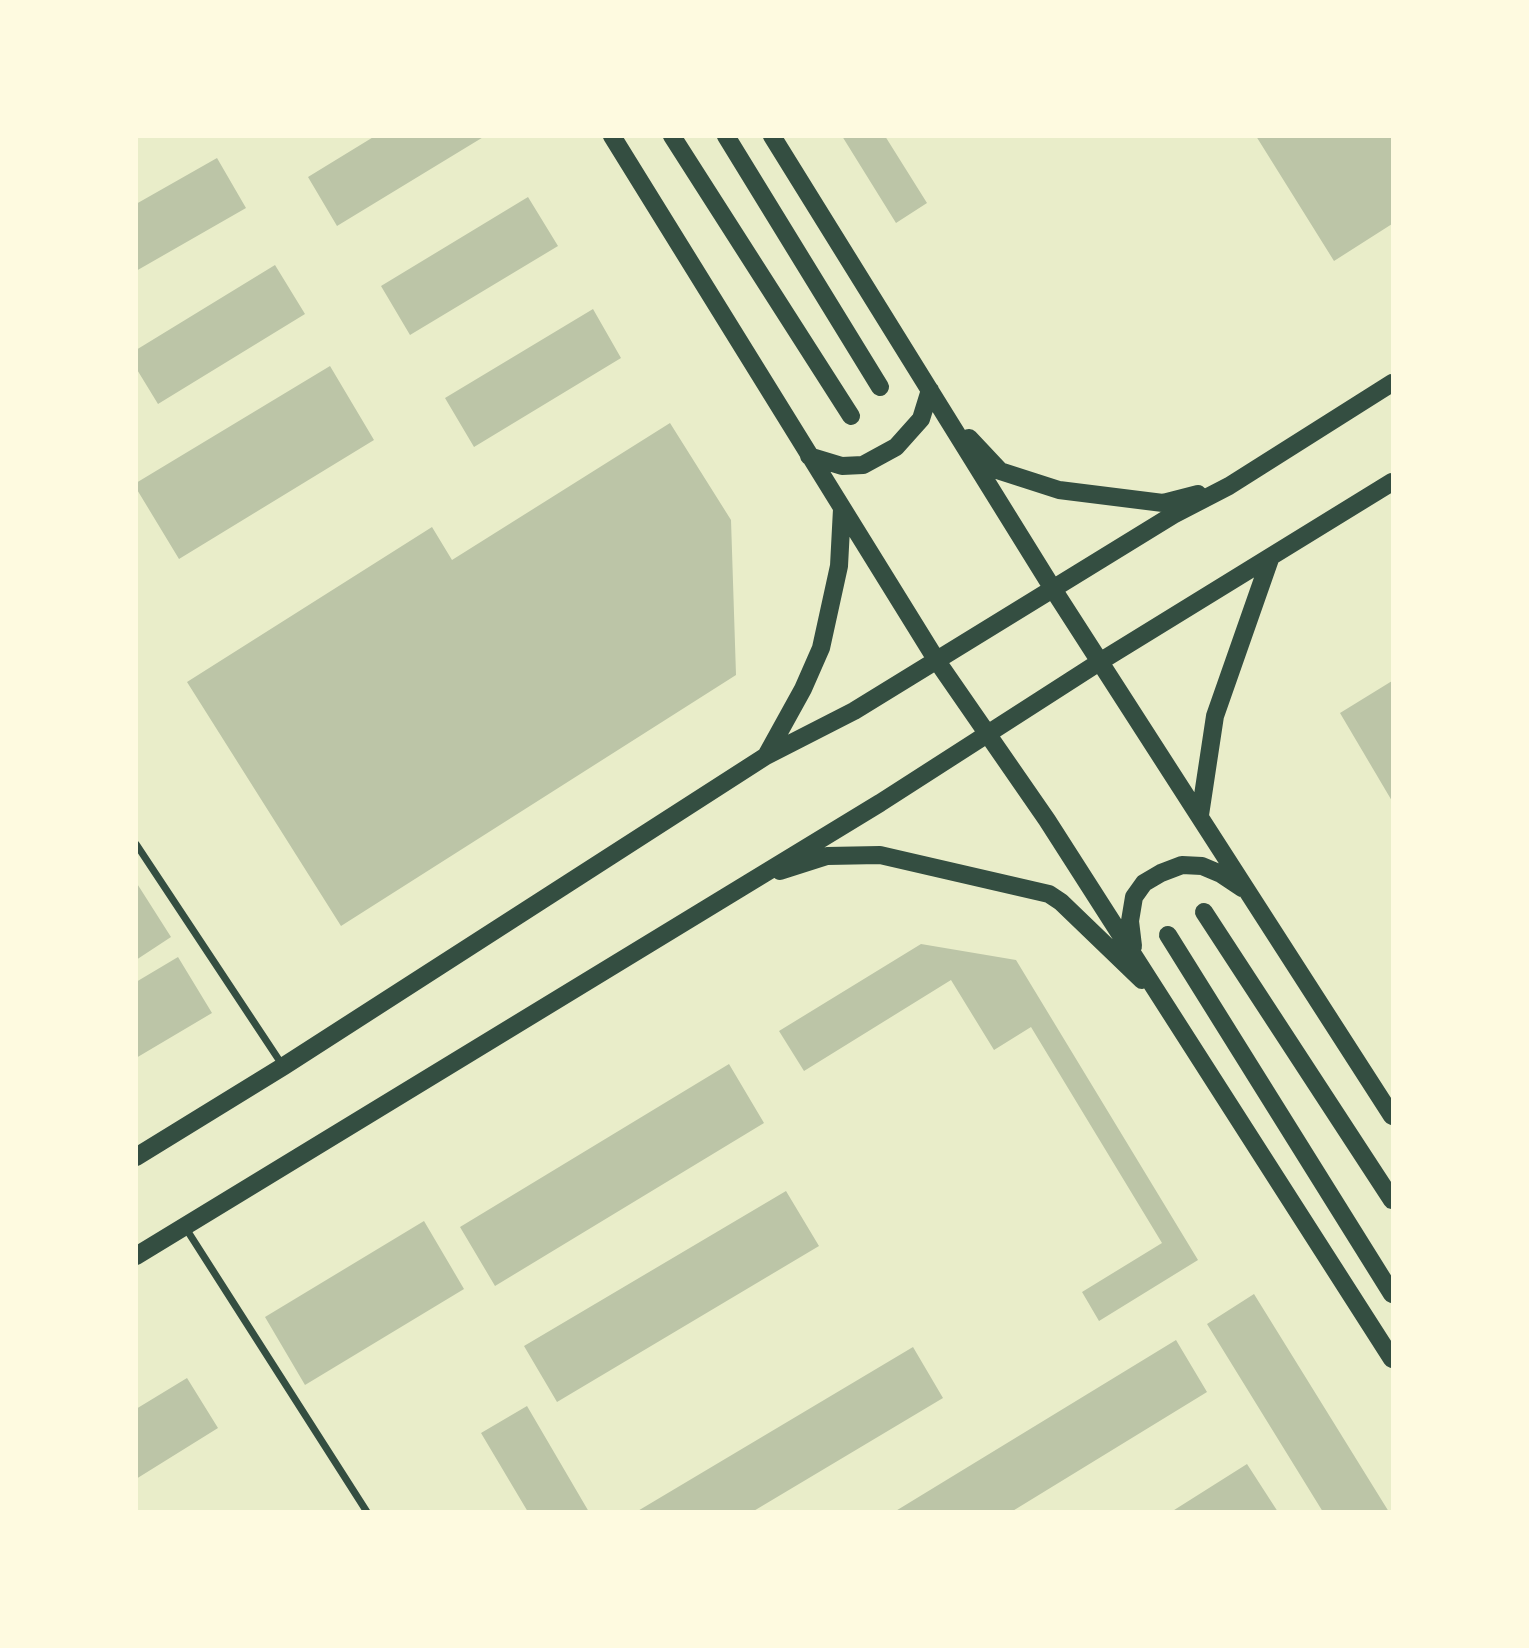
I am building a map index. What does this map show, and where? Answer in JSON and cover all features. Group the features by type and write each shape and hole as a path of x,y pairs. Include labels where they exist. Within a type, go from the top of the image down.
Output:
{"main road":[{"path":"612,136 937,661 1047,820 1392,1359"},
{"path":"672,136 851,416"},
{"path":"726,136 880,387"},
{"path":"772,136 1053,589 1392,1116"},
{"path":"136,1157 284,1066 766,756 854,711 1173,515 1229,486 1392,383"},
{"path":"809,456 842,466 863,465 896,447 921,419 930,390"},
{"path":"943,411 1000,471 1059,490 1163,503 1229,486"},
{"path":"136,1256 880,803 1101,661 1392,482"},
{"path":"766,756 803,689 821,648 839,566 842,509"},
{"path":"1200,815 1215,716 1270,559"},
{"path":"744,884 827,856 880,855 1049,894 1061,902 1156,993"},
{"path":"1133,952 1130,921 1134,897 1143,883 1161,873 1182,865 1202,866 1248,891"},
{"path":"1204,912 1392,1200"},
{"path":"1168,934 1392,1294"}],"street":[{"path":"136,844 284,1066"},
{"path":"185,1227 367,1511"}],"building":[{"path":"375,136 485,136 337,226 308,177"},
{"path":"842,136 885,136 927,203 896,223"},
{"path":"1256,136 1392,136 1392,224 1334,261"},
{"path":"217,158 246,208 136,271 136,204"},
{"path":"528,197 558,246 410,335 381,286"},
{"path":"275,265 305,314 158,404 136,368 136,350"},
{"path":"593,309 621,358 474,447 445,398"},
{"path":"330,366 374,440 179,559 136,488 136,483"},
{"path":"670,423 731,520 736,675 341,926 187,682 432,527 452,560"},
{"path":"1392,681 1392,801 1340,713"},
{"path":"136,882 171,937 136,960"},
{"path":"921,944 1016,960 1198,1260 1099,1321 1082,1292 1162,1243 1031,1027 994,1050 951,980 804,1071 779,1031"},
{"path":"178,957 212,1013 136,1058 136,982"},
{"path":"729,1064 764,1123 495,1286 460,1227"},
{"path":"786,1191 819,1246 557,1402 524,1346"},
{"path":"424,1221 464,1289 305,1385 265,1317"},
{"path":"1254,1294 1389,1512 1323,1512 1207,1324"},
{"path":"1176,1340 1207,1392 1011,1512 894,1512"},
{"path":"913,1347 943,1398 752,1512 636,1512"},
{"path":"187,1378 218,1428 136,1479 136,1409"},
{"path":"527,1406 589,1512 528,1512 481,1433"},
{"path":"1247,1464 1278,1512 1171,1512"}]}
